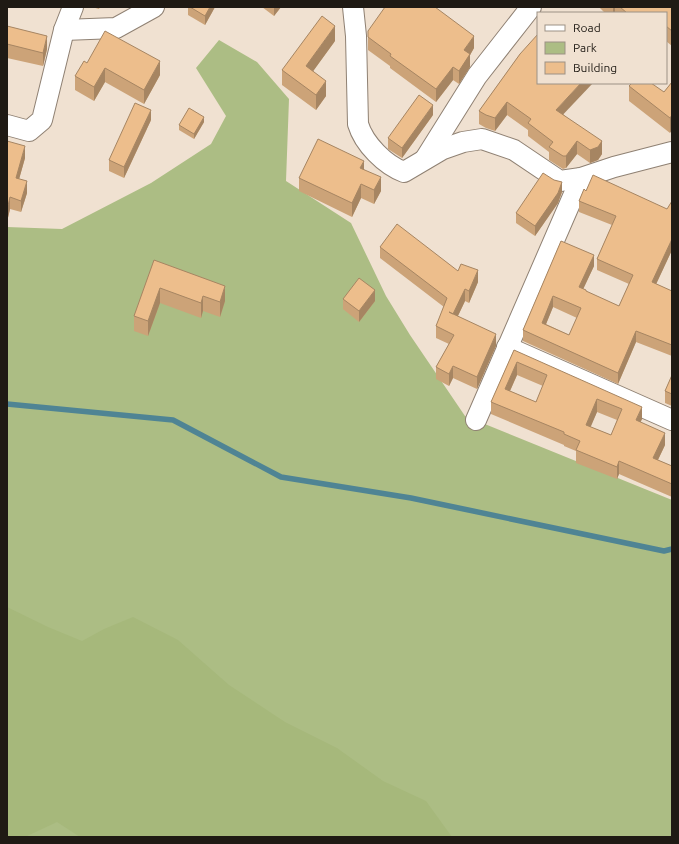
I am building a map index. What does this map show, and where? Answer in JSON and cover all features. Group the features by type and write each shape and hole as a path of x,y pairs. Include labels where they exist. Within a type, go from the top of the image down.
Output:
{"street":[{"path":"7,125 29,131 42,120 64,30 73,7"},
{"path":"64,30 116,28 154,7"},
{"path":"353,7 356,36 356,107 358,124 366,142 395,168 404,172 443,149 464,142 482,139 514,150 560,181 581,178 614,167 672,152"},
{"path":"424,161 477,76 531,7"},
{"path":"476,420 581,178"},
{"path":"507,347 672,420"}],"green space":[{"path":"219,40 257,62 289,99 286,181 351,223 386,296 410,335 465,416 672,500 672,837 7,837 7,227 62,229 151,183 211,144 226,116 196,68"},
{"path":"7,607 48,627 82,641 104,629 133,617 178,640 229,685 285,722 337,748 383,781 426,801 452,837 80,837 57,822 25,837 7,837"}],"building":[{"path":"190,7 210,7 205,16"},
{"path":"385,7 435,7 474,36 464,50 470,54 459,71 453,67 436,89 390,56 391,54 368,37 368,31"},
{"path":"620,7 672,7 672,31 667,27 667,12 626,12"},
{"path":"322,16 335,26 306,66 326,81 316,95 282,70"},
{"path":"7,26 47,36 43,53 7,44"},
{"path":"105,31 160,61 144,90 105,68 94,87 75,76 84,61 87,63"},
{"path":"537,35 537,84 580,84 556,110 602,141 598,147 590,150 577,141 566,156 563,156 549,147 553,142 528,123 531,119 507,102 495,118 479,111 520,54"},
{"path":"672,82 672,115 670,118 629,86 631,84 652,84 664,92"},
{"path":"419,95 433,105 402,148 388,138"},
{"path":"135,103 151,110 124,167 109,160"},
{"path":"189,108 204,117 194,134 179,125"},
{"path":"318,139 364,161 360,168 381,177 374,190 361,184 352,203 299,178"},
{"path":"7,141 25,146 16,178 27,181 21,201 10,197 7,210"},
{"path":"543,173 554,180 562,182 558,193 535,226 516,213"},
{"path":"593,175 667,209 672,201 672,239 652,282 672,291 672,345 636,331 618,373 523,330 561,241 594,255 579,287 619,306 633,275 597,259 616,216 579,201 584,189 586,191","holes":["553,296 581,308 569,335 542,323"]},
{"path":"397,224 458,271 461,264 478,270 469,291 465,289 453,314 496,334 477,377 453,366 449,374 436,367 454,335 436,326 447,298 380,247"},
{"path":"154,260 225,286 220,302 203,296 201,303 160,288 148,321 134,316"},
{"path":"359,278 375,290 359,311 343,299"},
{"path":"514,350 642,407 636,420 665,433 653,458 672,466 672,484 619,461 617,467 576,450 580,441 564,434 564,432 491,402","holes":["517,362 547,375 536,402 505,389","597,399 622,409 611,435 586,425"]},
{"path":"672,375 672,394 665,391"}],"waterway":[{"path":"7,404 173,420 281,477 411,498 664,551 672,549"}]}
